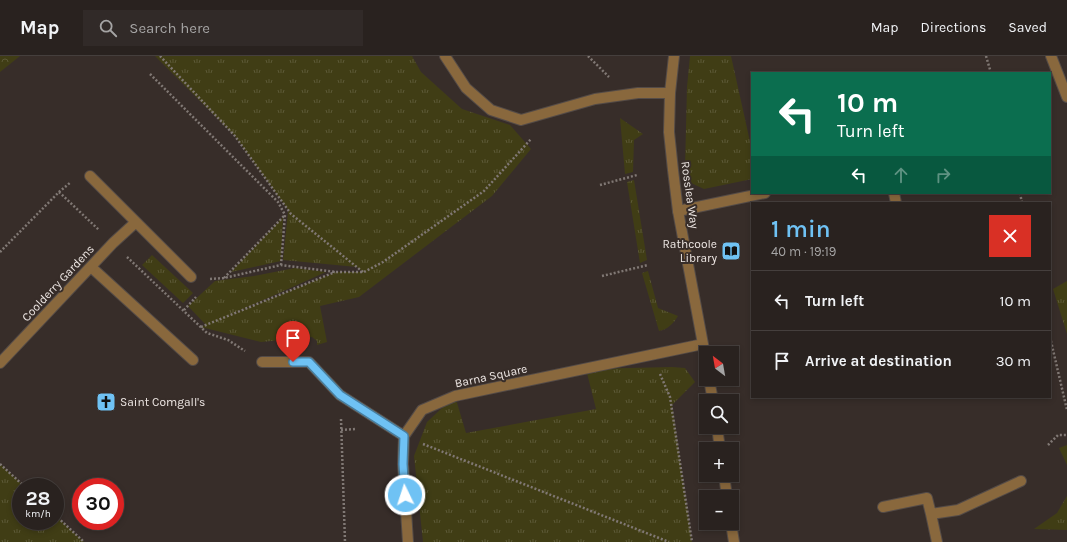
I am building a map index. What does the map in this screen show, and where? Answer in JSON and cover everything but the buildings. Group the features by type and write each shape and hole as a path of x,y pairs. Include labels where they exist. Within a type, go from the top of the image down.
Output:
{"street":[{"path":"445,56 466,88 491,110 521,120 594,99 638,93 670,93"},
{"name":"Rosslea Way","path":"674,56 670,93 669,132 678,211 703,344"},
{"path":"1051,56 1067,97"},
{"path":"90,176 191,277"},
{"path":"678,211 760,194"},
{"name":"Coolderry Gardens","path":"0,363 113,243 136,222"},
{"path":"90,267 193,360"},
{"name":"Barna Square","path":"404,436 422,410 455,396 703,344"},
{"path":"262,362 309,362 340,395 404,436 403,464 408,542"},
{"path":"931,514 958,510 1021,481"},
{"path":"883,507 927,498 937,542"},
{"path":"732,530 734,542"}],"path":[{"path":"160,56 235,136 291,214 364,272"},
{"path":"986,56 990,72"},
{"path":"150,74 278,202 285,215 281,265"},
{"path":"215,279 281,265 336,272 364,272 383,262 484,191 531,138"},
{"path":"600,185 637,175"},
{"path":"0,252 59,192 77,176 90,176"},
{"path":"59,192 207,333 228,340"},
{"path":"224,278 285,215"},
{"path":"602,276 648,265"},
{"path":"201,327 336,272"},
{"path":"1051,341 1067,410"},
{"path":"656,354 658,367 670,397 692,542"},
{"path":"340,395 345,542"},
{"path":"1048,445 1058,435 1067,435"},
{"path":"404,436 670,542"},
{"path":"0,464 15,478"},
{"path":"64,523 84,542"}],"green space":[{"path":"0,56 20,56 0,72"},
{"path":"155,56 412,56 421,72 462,109 510,125 531,149 492,196 359,297 320,306 327,342 317,345 317,341 312,337 261,342 201,327 206,325 188,306 215,281 254,276 295,268 326,272 230,315 336,272 363,272 357,267 283,260 289,211 235,136"},
{"path":"690,56 731,56 751,146 751,179 704,189 691,183 685,168 687,87"},
{"path":"620,118 643,134 634,140 633,172 625,174"},
{"path":"634,180 647,260 640,263 627,182"},
{"path":"283,217 281,261 231,272"},
{"path":"152,255 193,293 183,303 142,265"},
{"path":"648,271 658,308 678,316 670,326 659,331 642,273"},
{"path":"1067,281 1067,334 1053,289"},
{"path":"685,368 695,382 672,405 692,542 423,542 414,456 427,422 455,396 466,433 596,409 586,369"},
{"path":"1067,445 1067,465 1059,448"},
{"path":"0,464 15,478 12,478 12,530 64,530 64,523 84,542 0,542"},
{"path":"1067,496 1067,530 1034,529 1057,513"}],"place":[{"name":"Rathcoole Library","path":"731,251"},
{"name":"Saint Comgall's","path":"106,402"}],"route":[{"path":"293,362 309,362 340,395 404,436 403,464 405,495"}]}
